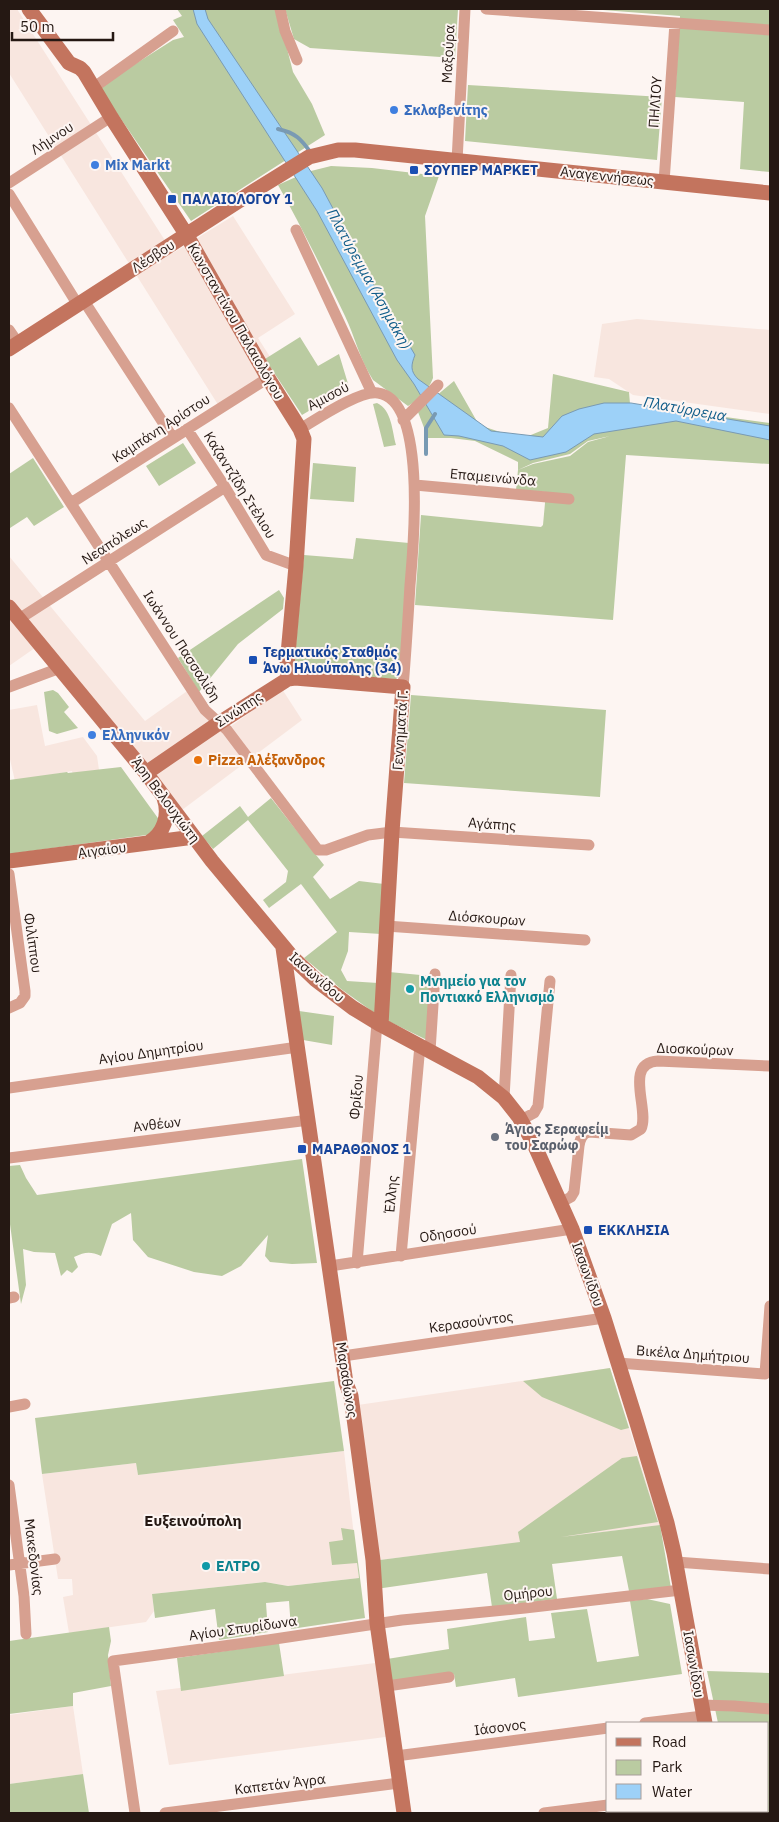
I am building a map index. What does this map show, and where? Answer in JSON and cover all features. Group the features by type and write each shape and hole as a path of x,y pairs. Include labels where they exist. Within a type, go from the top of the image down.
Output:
{"street":[{"name":"Κωνσταντίνου Παλαιολόγου","path":"29,9 69,63 84,72 111,118 186,234 268,378 300,429 304,439 296,566 287,665 288,679"},
{"path":"280,9 285,31 297,60"},
{"name":"Μαξούρα","path":"457,161 465,9"},
{"path":"486,9 770,30"},
{"name":"ΠΗΛΙΟΥ","path":"664,182 675,23"},
{"path":"93,88 173,31"},
{"name":"Λήμνου","path":"9,183 111,118"},
{"name":"Αναγεννήσεως","path":"324,152 355,150 770,193"},
{"name":"Λέσβου","path":"13,346 309,157 324,152"},
{"path":"9,194 172,438"},
{"path":"296,230 372,393"},
{"path":"9,330 13,346"},
{"name":"Καμπάνη Αρίστου","path":"71,503 268,378"},
{"path":"403,420 438,386"},
{"name":"Γεννηματά Γ.","path":"372,393 381,393 387,397 396,407 403,420 412,452 415,485 413,541 379,1024"},
{"name":"Αμισού","path":"300,429 352,400 372,393"},
{"name":"Ιωάννου Πασσαλίδη","path":"9,408 205,710 227,730 318,850 326,850 368,835 392,832"},
{"name":"Καζαντζίδη Στέλιου","path":"186,429 225,487 266,555 296,566"},
{"name":"Επαμεινώνδα","path":"415,485 570,499"},
{"name":"Νεαπόλεως","path":"19,619 225,487"},
{"name":"Άρη Βελουχιώτη","path":"9,606 146,773 216,867 284,948"},
{"path":"9,687 60,668"},
{"path":"288,679 403,687"},
{"name":"Σινώπης","path":"146,773 218,723 288,679"},
{"path":"148,843 158,836 164,826 166,808 164,796"},
{"name":"Αγάπης","path":"392,832 589,845"},
{"name":"Αιγαίου","path":"9,861 194,837"},
{"name":"Φιλίππου","path":"9,874 25,991 20,1003 9,1008"},
{"name":"Διόσκουρων","path":"386,926 585,940"},
{"name":"Ιασωνίδου","path":"284,948 316,980 347,1003 379,1024 474,1074 504,1098 521,1120 572,1229 618,1363 667,1524 682,1590 703,1715"},
{"name":"Μαραθώνος","path":"284,948 346,1383 351,1396 373,1560 377,1623 404,1813"},
{"name":"Έλλης","path":"401,1256 435,974"},
{"path":"504,1098 511,975"},
{"path":"290,994 297,982 305,978 316,980"},
{"path":"521,1120 534,1113 538,1106 550,981"},
{"name":"Φρίξου","path":"357,1263 379,1024"},
{"name":"Αγίου Δημητρίου","path":"9,1088 298,1047"},
{"name":"Διοσκούρων","path":"560,1203 571,1197 574,1192 580,1140 584,1134 590,1132 631,1135 641,1130 644,1120 640,1102 641,1072 642,1067 647,1063 658,1061 770,1066"},
{"name":"Ανθέων","path":"9,1158 309,1120"},
{"name":"Οδησσού","path":"330,1266 572,1229"},
{"path":"770,1306 770,1321"},
{"name":"Κερασούντος","path":"343,1356 604,1318"},
{"name":"Βικέλα Δημήτριου","path":"618,1363 765,1374 770,1321"},
{"path":"9,1407 25,1404"},
{"name":"Μακεδονίας","path":"9,1485 14,1564 24,1596 26,1634"},
{"path":"14,1564 55,1559"},
{"path":"676,1562 770,1569"},
{"name":"Ομήρου","path":"377,1623 682,1590"},
{"name":"Αγίου Σπυρίδωνα","path":"135,1813 113,1661 377,1623"},
{"path":"386,1686 449,1677"},
{"path":"652,1722 703,1715 734,1706 770,1709"},
{"name":"Ιάσονος","path":"396,1756 606,1728"},
{"name":"Καπετάν Άγρα","path":"165,1813 399,1783"},
{"path":"544,1813 606,1804"}],"shaded area":[{"path":"9,9 17,9 173,253 233,216 295,314 258,338 281,374 222,411 9,73"},
{"path":"637,319 770,330 770,414 633,395 609,379 594,377 602,324"},
{"path":"9,556 145,721 190,689 223,732 282,689 302,720 178,813 42,643 9,666"},
{"path":"37,705 45,746 83,737 97,756 99,770 73,775 72,771 15,781 9,755 9,710"},
{"path":"610,1368 660,1525 372,1561 351,1406"},
{"path":"344,1451 359,1578 288,1586 265,1582 152,1594 154,1611 146,1622 69,1633 63,1597 73,1595 72,1579 58,1579 42,1474 136,1463 138,1475"},
{"path":"383,1662 393,1736 169,1765 156,1691"},
{"path":"73,1706 83,1774 9,1784 9,1715"}],"green space":[{"path":"177,9 277,9 293,72 312,104 325,135 191,221 99,87 173,40 184,37 173,20 182,16"},
{"path":"285,9 458,9 455,58 310,48 294,39"},
{"path":"590,9 770,9 770,172 740,169 744,102 675,97 680,16"},
{"path":"468,85 662,97 657,160 465,141"},
{"path":"331,166 372,168 439,176 425,216 433,378 423,395 408,406 373,380 368,372 349,324 278,185 307,172"},
{"path":"300,337 318,366 339,354 349,387 302,415 265,359"},
{"path":"553,374 629,392 630,404 770,423 770,464 626,455 613,620 415,605 421,515 541,527 543,525 546,492 516,490 518,462 475,441 428,438 418,412 454,381 479,425 521,439 548,428","holes":["610,436 588,442 570,456 533,464 518,470 533,463 570,454 588,441"]},
{"path":"377,403 382,406 389,416 396,445 384,447 373,404"},
{"path":"183,443 196,463 159,486 146,466"},
{"path":"33,458 64,507 34,526 27,517 10,528 9,474"},
{"path":"313,463 356,467 354,502 310,499"},
{"path":"356,538 409,543 400,675 396,679 297,672 294,666 304,555 353,559"},
{"path":"279,590 284,598 283,609 238,644 199,692 178,658"},
{"path":"53,690 58,693 69,707 64,712 78,728 57,734 49,731 44,692"},
{"path":"411,695 606,710 600,797 404,783"},
{"path":"121,767 168,832 9,854 9,780"},
{"path":"271,798 324,865 313,877 330,899 359,881 384,884 381,934 349,932 348,951 341,970 347,981 378,983 376,1014 341,989 304,958 337,932 301,884 269,908 263,900 286,882 288,871 248,820 213,849 202,836 240,806 248,817"},
{"path":"389,972 431,976 427,1040 384,1019"},
{"path":"299,1011 334,1016 332,1045 303,1040"},
{"path":"302,1159 317,1263 292,1264 270,1262 265,1256 268,1235 241,1266 222,1276 194,1272 148,1257 133,1240 131,1213 112,1224 101,1256 88,1253 74,1257 78,1267 72,1273 67,1270 61,1276 55,1253 34,1252 23,1249 26,1285 21,1304 9,1217 9,1166 20,1165 37,1195"},
{"path":"610,1368 629,1428 621,1430 542,1397 523,1381"},
{"path":"334,1381 344,1451 138,1475 136,1463 42,1474 35,1418"},
{"path":"637,1456 658,1522 561,1537 660,1525 671,1588 629,1591 622,1556 552,1564 557,1599 492,1607 487,1573 376,1589 372,1561 520,1542 518,1532 622,1458"},
{"path":"341,1528 354,1530 365,1618 291,1629 289,1601 266,1603 268,1632 219,1640 215,1609 155,1618 152,1594 265,1582 288,1586 359,1578 357,1563 332,1565 329,1542 343,1540"},
{"path":"647,1599 670,1604 682,1674 518,1697 515,1678 456,1687 454,1674 390,1682 387,1659 449,1649 447,1629 526,1617 529,1641 555,1638 551,1613 587,1609 597,1662 639,1656 630,1601"},
{"path":"109,1627 111,1641 108,1655 111,1686 73,1693 73,1706 9,1714 9,1641"},
{"path":"279,1643 284,1676 181,1691 177,1658"},
{"path":"707,1671 770,1673 770,1813 738,1812 769,1812 769,1722 718,1722"},
{"path":"83,1774 89,1813 9,1813 9,1784"}],"water":[{"name":"Πλατύρεμμα (Ασημάκη)","path":"193,9 205,9 208,19 322,188 376,289 415,355 412,368 418,379 491,431 543,437 562,416 579,409 604,403 631,403 770,426 770,440 676,421 594,434 566,452 530,460 503,446 459,436 444,435 414,384 397,360 317,211 197,24"}],"waterway":[{"path":"278,129 298,137 311,153"},
{"path":"426,454 426,428 435,414"}],"place":[{"name":"Σκλαβενίτης","path":"394,110"},
{"name":"Mix Markt","path":"95,165"},
{"name":"ΣΟΥΠΕΡ ΜΑΡΚΕΤ","path":"414,170"},
{"name":"ΠΑΛΑΙΟΛΟΓΟΥ 1","path":"172,199"},
{"name":"Τερματικός Σταθμός Άνω Ηλιούπολης (34)","path":"253,660"},
{"name":"Ελληνικόν","path":"92,735"},
{"name":"Pizza Αλέξανδρος","path":"198,760"},
{"name":"Μνημείο για τον Ποντιακό Ελληνισμό","path":"410,989"},
{"name":"Άγιος Σεραφείμ του Σαρώφ","path":"495,1137"},
{"name":"ΜΑΡΑΘΩΝΟΣ 1","path":"302,1149"},
{"name":"ΕΚΚΛΗΣΙΑ","path":"588,1230"},
{"name":"ΕΛΤΡΟ","path":"206,1566"}],"district":[{"name":"Ευξεινούπολη","path":"193,1521"}],"water label":[{"name":"Πλατύρρεμα","path":"685,409"}]}
